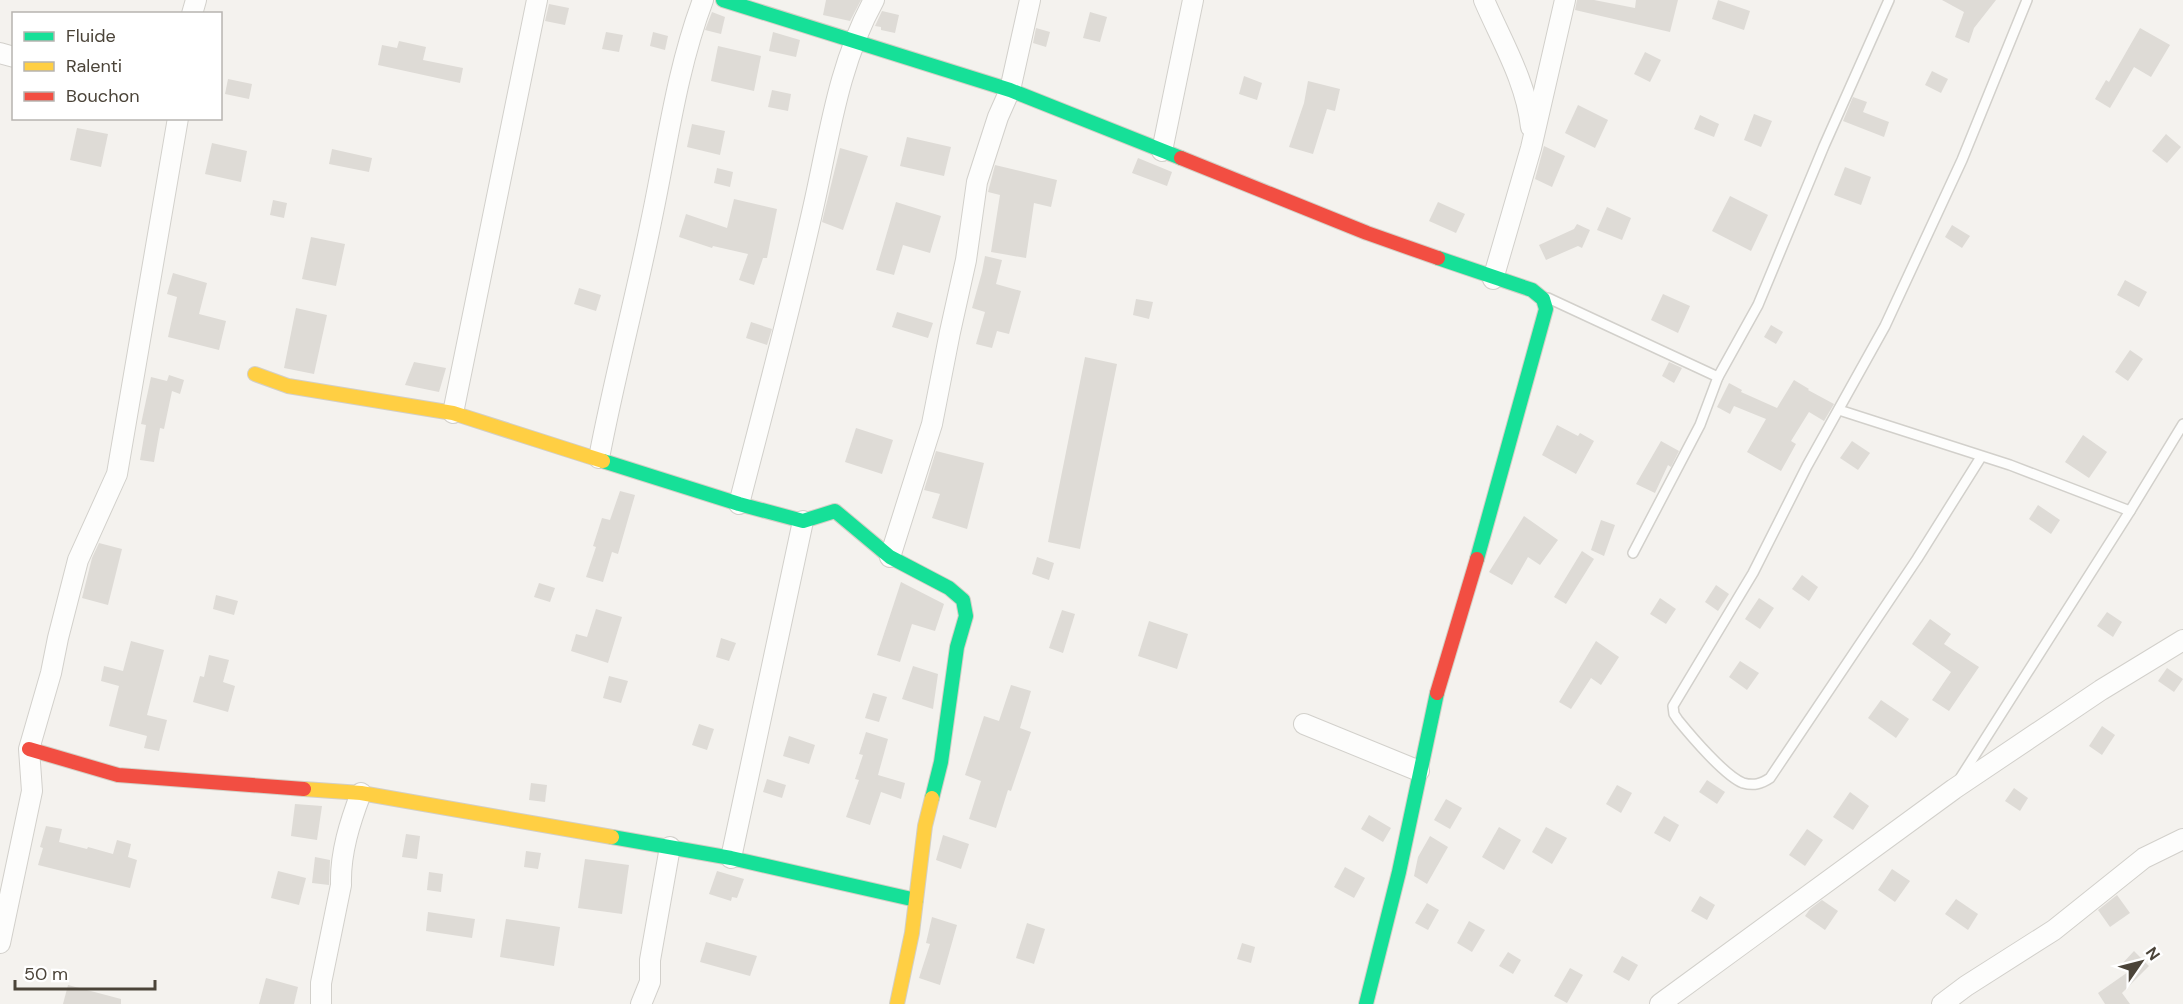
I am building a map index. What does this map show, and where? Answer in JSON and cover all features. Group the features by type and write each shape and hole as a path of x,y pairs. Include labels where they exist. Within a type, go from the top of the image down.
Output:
{"street":[{"path":"453,413 537,0"},
{"path":"599,458 631,320 679,79 691,32 703,0"},
{"path":"723,0 1010,90 1367,233 1493,279 1532,290 1541,296 1546,304 1546,313 1494,501 1436,695 1399,872 1366,1004"},
{"path":"739,504 812,213 840,83 854,41 874,0"},
{"path":"890,557 932,424 964,270 977,182 994,126 1010,90 1030,0"},
{"path":"1162,151 1193,0"},
{"path":"1484,0 1512,58 1528,104 1531,148"},
{"path":"1493,279 1531,148 1565,0"},
{"path":"0,943 32,791 29,748 51,673 78,560 117,474 178,120"},
{"path":"255,374 288,386 453,413 739,504 803,521 836,511 890,557 949,588 963,600 966,616 957,647 941,762 925,826 912,933 897,1004"},
{"path":"731,858 803,521"},
{"path":"1660,1004 1954,789 2101,690 2183,640"},
{"path":"1304,724 1419,771"},
{"path":"29,748 118,775 362,793 731,858 916,900"},
{"path":"321,1004 321,983 341,885 344,848 350,822 362,793"},
{"path":"1942,1004 2054,930 2144,858 2183,839"},
{"path":"641,1004 650,982 650,960 670,847"}],"lane":[{"path":"1633,553 1700,425 1718,377 1758,305 1824,146 1889,0"},
{"path":"1981,456 1921,552 1770,778 1762,784 1742,782 1731,776 1678,720 1673,706 1753,573 1802,475 1889,317 1962,160 2027,0"},
{"path":"1532,290 1718,377"},
{"path":"1839,410 2010,465 2130,511"},
{"path":"1954,789 2183,424"}],"building":[{"path":"826,0 861,0 850,21 823,15"},
{"path":"1577,0 1594,0 1635,8 1636,0 1678,0 1670,32 1575,10"},
{"path":"1718,0 1750,11 1744,30 1712,19"},
{"path":"1942,0 1996,0 1974,28 1969,43 1955,37 1964,12"},
{"path":"549,4 569,8 565,25 545,21"},
{"path":"882,11 899,15 895,33 875,26"},
{"path":"712,12 725,17 721,34 705,30"},
{"path":"1090,12 1107,17 1100,42 1083,38"},
{"path":"1036,28 1050,32 1046,47 1033,43"},
{"path":"2140,28 2170,45 2151,77 2134,67 2110,108 2095,99 2106,80 2109,82"},
{"path":"606,32 623,35 619,52 602,49"},
{"path":"653,32 668,36 665,50 650,46"},
{"path":"773,32 800,40 796,57 769,51"},
{"path":"399,41 426,47 423,60 463,68 460,83 378,65 382,45 397,48"},
{"path":"718,46 761,56 754,91 711,81"},
{"path":"1645,52 1661,60 1650,82 1634,74"},
{"path":"1932,71 1948,79 1941,93 1925,85"},
{"path":"1244,76 1262,83 1257,100 1239,94"},
{"path":"228,79 252,84 249,99 225,94"},
{"path":"1308,81 1340,89 1335,111 1327,109 1313,154 1289,147 1304,103"},
{"path":"772,90 791,94 788,111 768,107"},
{"path":"1853,97 1867,102 1863,112 1889,122 1884,137 1843,121"},
{"path":"1578,105 1608,120 1595,148 1565,133"},
{"path":"1754,114 1772,121 1761,147 1744,140"},
{"path":"1700,115 1719,124 1714,137 1694,129"},
{"path":"692,124 725,131 720,155 687,147"},
{"path":"77,128 108,134 101,167 70,160"},
{"path":"2166,134 2181,147 2167,163 2152,151"},
{"path":"907,137 951,147 944,176 900,166"},
{"path":"212,143 247,151 241,182 205,174"},
{"path":"1544,146 1565,156 1552,187 1535,179"},
{"path":"840,148 868,156 843,230 822,222"},
{"path":"332,149 372,158 369,172 329,164"},
{"path":"1138,158 1172,172 1167,186 1132,173"},
{"path":"995,165 1057,180 1051,207 1034,203 1026,258 991,252 1000,195 988,192"},
{"path":"1845,167 1871,177 1861,205 1834,195"},
{"path":"717,168 733,172 730,187 714,183"},
{"path":"1730,196 1768,215 1751,251 1712,231"},
{"path":"734,199 777,209 767,258 763,258 754,285 739,280 748,254 713,246 712,248 679,237 686,214 727,228"},
{"path":"273,200 287,203 284,218 270,215"},
{"path":"896,202 941,216 930,253 903,245 894,275 876,270"},
{"path":"1438,202 1465,214 1456,233 1429,221"},
{"path":"1607,207 1631,218 1622,240 1597,230"},
{"path":"1577,224 1590,230 1582,248 1578,246 1546,260 1539,245 1574,229"},
{"path":"1952,225 1970,236 1962,248 1945,237"},
{"path":"311,237 345,244 336,286 302,279"},
{"path":"985,256 1002,260 996,284 1021,291 1009,334 997,331 992,348 976,344 985,312 972,308"},
{"path":"173,273 207,283 199,314 226,321 219,350 168,337 177,297 167,294"},
{"path":"2125,280 2147,292 2139,307 2117,295"},
{"path":"579,288 601,295 596,311 574,304"},
{"path":"1663,294 1690,306 1678,333 1651,320"},
{"path":"1136,299 1153,302 1149,319 1133,315"},
{"path":"296,308 327,315 314,374 284,368"},
{"path":"897,312 933,323 928,338 892,327"},
{"path":"751,322 772,329 767,345 746,338"},
{"path":"1771,325 1783,332 1776,344 1764,337"},
{"path":"2130,350 2143,359 2128,381 2115,372"},
{"path":"1085,357 1117,364 1080,549 1048,542"},
{"path":"414,362 446,368 439,392 405,385"},
{"path":"1669,362 1682,368 1674,383 1662,376"},
{"path":"169,375 184,380 180,394 172,391 164,429 160,428 154,462 140,460 146,425 141,424 151,377 167,381"},
{"path":"1794,380 1834,404 1824,421 1809,412 1791,441 1796,444 1781,471 1747,452 1766,419 1734,406 1730,414 1717,407 1729,383 1742,390 1741,392 1777,408"},
{"path":"1557,425 1594,441 1576,474 1542,455"},
{"path":"856,428 893,440 882,474 845,462"},
{"path":"2083,435 2107,452 2089,478 2065,462"},
{"path":"1661,441 1679,451 1671,467 1668,465 1655,493 1636,484"},
{"path":"1852,441 1870,453 1858,470 1840,458"},
{"path":"936,451 984,463 967,529 932,518 940,494 924,490"},
{"path":"620,491 635,495 618,554 612,552 603,582 586,577 602,518 610,520"},
{"path":"2038,505 2060,520 2051,534 2029,519"},
{"path":"1524,516 1558,540 1540,565 1528,557 1512,585 1489,572"},
{"path":"1601,520 1615,525 1604,556 1591,550"},
{"path":"99,543 122,549 108,605 82,598 92,558"},
{"path":"1582,551 1594,559 1566,604 1554,597"},
{"path":"1037,557 1054,563 1049,580 1032,574"},
{"path":"1802,575 1818,587 1809,601 1792,589"},
{"path":"901,582 944,604 935,631 912,624 900,662 877,655"},
{"path":"539,583 555,588 550,602 534,597"},
{"path":"1716,585 1729,594 1718,611 1705,602"},
{"path":"216,595 238,601 234,615 213,609"},
{"path":"1660,598 1676,609 1666,624 1650,614"},
{"path":"1759,598 1774,608 1760,629 1745,619"},
{"path":"596,609 622,617 608,663 571,651 576,634 587,637"},
{"path":"1062,610 1075,614 1063,653 1049,648"},
{"path":"2107,612 2122,622 2113,637 2097,626"},
{"path":"1930,619 1951,634 1944,644 1979,667 1949,711 1932,700 1951,672 1912,644"},
{"path":"1149,621 1188,634 1177,669 1138,656"},
{"path":"721,638 736,643 729,661 716,657"},
{"path":"131,641 164,650 147,715 167,720 159,751 144,748 147,736 109,726 119,686 101,681 104,666 123,671"},
{"path":"1596,641 1619,657 1601,685 1591,678 1571,709 1559,702"},
{"path":"209,655 229,660 223,682 235,686 228,712 193,702 200,676 204,677"},
{"path":"1740,661 1759,673 1747,690 1729,677"},
{"path":"913,666 938,674 933,709 902,699"},
{"path":"2167,668 2183,679 2174,692 2158,681"},
{"path":"609,676 628,681 621,703 603,698"},
{"path":"1011,685 1031,691 1020,728 1031,732 996,828 969,819 981,781 965,775 984,716 999,721"},
{"path":"873,693 887,697 879,722 865,718"},
{"path":"1881,700 1909,719 1896,738 1868,718"},
{"path":"699,724 714,729 707,750 692,745"},
{"path":"2102,726 2115,735 2102,755 2089,746"},
{"path":"866,732 888,739 878,775 905,783 901,799 881,792 870,825 846,817 859,780 855,779 863,755 859,754"},
{"path":"789,736 815,745 809,764 783,756"},
{"path":"767,779 786,785 782,798 763,792"},
{"path":"1707,780 1725,792 1717,804 1699,792"},
{"path":"531,783 547,785 545,802 529,800"},
{"path":"1617,785 1632,793 1621,813 1606,804"},
{"path":"2014,788 2028,798 2020,811 2005,801"},
{"path":"1850,792 1869,806 1853,830 1833,817"},
{"path":"1446,799 1462,808 1450,829 1434,820"},
{"path":"295,804 322,806 317,840 291,836"},
{"path":"1369,815 1391,828 1383,842 1361,829"},
{"path":"1664,816 1679,825 1670,842 1654,833"},
{"path":"46,826 62,829 59,842 87,849 88,847 113,854 117,840 131,844 128,857 137,860 130,888 38,865"},
{"path":"1499,827 1521,840 1504,870 1482,857"},
{"path":"1546,827 1567,838 1552,864 1532,852"},
{"path":"1807,829 1823,840 1805,866 1789,855"},
{"path":"406,834 420,836 417,859 402,857"},
{"path":"943,835 969,844 961,869 936,860"},
{"path":"1430,836 1448,847 1427,884 1414,876 1418,857"},
{"path":"526,851 541,853 538,869 524,867"},
{"path":"315,857 330,860 329,885 312,883"},
{"path":"585,859 629,865 622,914 578,908"},
{"path":"1345,867 1365,878 1354,898 1334,887"},
{"path":"1892,869 1910,881 1895,902 1878,890"},
{"path":"278,871 306,878 299,905 271,898"},
{"path":"717,871 744,879 737,898 732,897 731,901 709,894"},
{"path":"429,872 443,874 441,892 427,890"},
{"path":"2117,895 2130,913 2110,927 2098,910"},
{"path":"1700,896 1715,905 1707,920 1691,911"},
{"path":"1956,899 1978,914 1968,930 1945,914"},
{"path":"1822,900 1838,911 1825,930 1805,916"},
{"path":"1427,903 1439,910 1428,930 1415,923"},
{"path":"428,912 475,919 472,938 426,931"},
{"path":"932,917 957,925 940,985 919,978 930,944 926,943"},
{"path":"506,919 560,927 554,966 500,957"},
{"path":"1469,921 1485,930 1472,952 1457,943"},
{"path":"1027,923 1045,929 1034,964 1016,958"},
{"path":"706,942 757,956 750,976 700,962"},
{"path":"1242,943 1255,947 1251,963 1237,959"},
{"path":"2134,951 2149,966 2122,993 2130,1004 2105,1004 2098,993 2128,972 2121,965"},
{"path":"1508,952 1521,960 1513,974 1499,966"},
{"path":"1622,956 1638,965 1629,981 1613,972"},
{"path":"1570,968 1583,975 1567,1003 1554,996"},
{"path":"266,978 298,987 294,1004 259,1004"},
{"path":"68,985 121,999 121,1004 63,1004"}],"traffic: fast":[{"path":"723,0 1010,90 1181,158"},
{"path":"1438,258 1532,290 1543,299 1546,309 1477,559"},
{"path":"603,461 739,504 803,521 835,511 890,557 949,588 963,600 966,616 957,647 941,762 932,798"},
{"path":"1366,1004 1399,872 1437,693"},
{"path":"612,837 731,858 916,900"}],"traffic: slow":[{"path":"255,374 288,386 453,413 603,461"},
{"path":"304,789 361,793 612,837"},
{"path":"897,1004 912,933 925,826 932,798"}],"traffic: jam":[{"path":"1181,158 1367,233 1438,258"},
{"path":"1437,693 1477,559"},
{"path":"29,749 118,775 304,789"}]}
